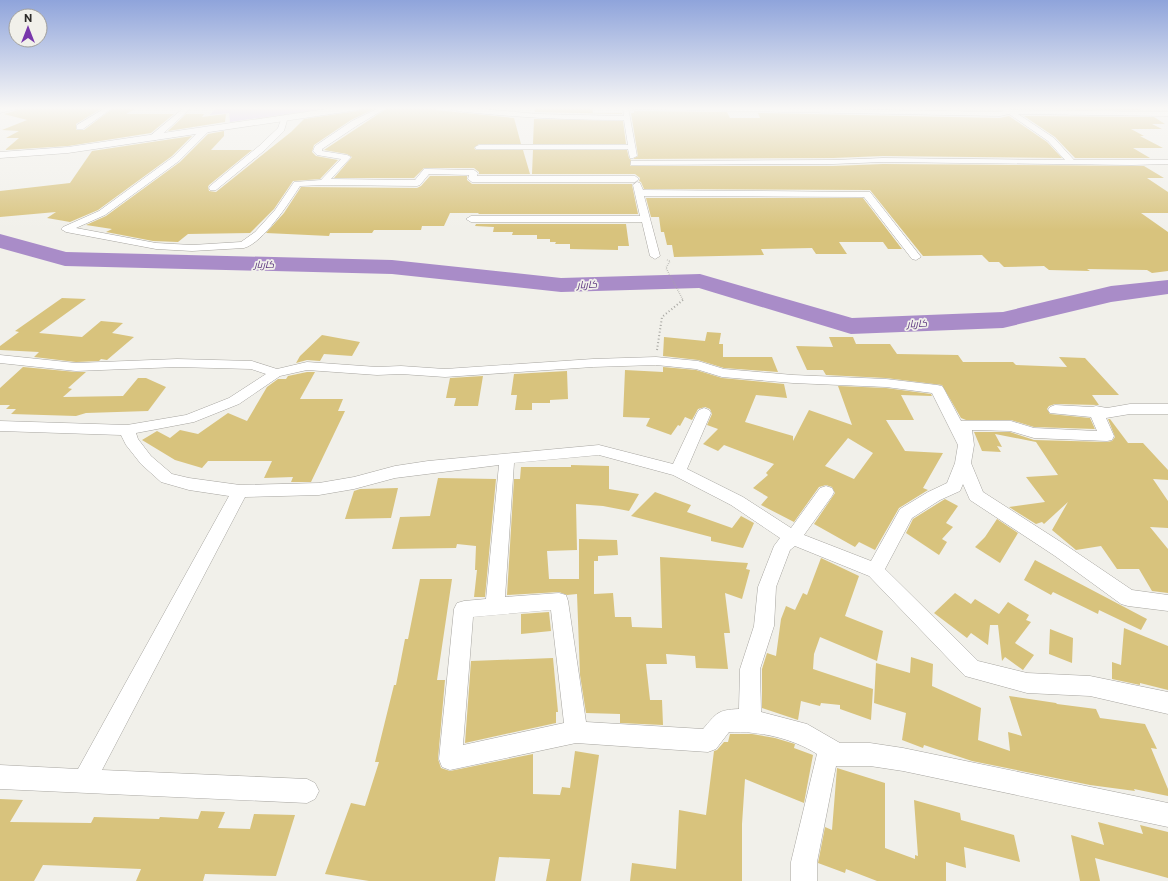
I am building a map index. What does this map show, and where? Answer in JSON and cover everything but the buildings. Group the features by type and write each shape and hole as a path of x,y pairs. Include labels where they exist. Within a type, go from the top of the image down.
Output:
{"street":[{"path":"0,155 81,148"},
{"path":"187,148 176,159 102,213 66,229 156,246 192,248 244,245 258,234 278,212 297,184 324,182 417,183 427,171 474,173 472,179 635,178"},
{"path":"213,188 262,148"},
{"path":"318,148 317,151 320,153 347,157 324,182"},
{"path":"632,148 635,178 655,256"},
{"path":"1061,148 1066,153 1071,162"},
{"path":"634,163 825,162 882,160 1132,163 1168,162"},
{"path":"639,193 867,194 916,256"},
{"path":"471,219 646,219"},
{"path":"0,359 76,367 177,363 252,365 276,373"},
{"path":"0,426 127,430 189,419 234,401 276,373 307,366 378,371 401,370 445,372 586,363 656,361 698,365 722,373 793,379 886,383 937,389 966,445"},
{"path":"1055,410 1096,411 1107,413 1130,409 1168,409"},
{"path":"875,571 906,514 934,496 954,487 963,463 966,445 964,425 1011,426 1034,433 1107,436 1096,411"},
{"path":"678,471 704,412"},
{"path":"127,430 131,442 146,460 166,478 189,484 240,491 319,489 354,483 395,472 599,450 678,471 737,501 793,538 875,571 972,669 1027,683 1090,686 1168,703"},
{"path":"495,606 507,459"},
{"path":"963,463 976,496 1061,551 1128,598 1168,603"},
{"path":"84,781 240,491"},
{"path":"750,720 750,669 764,626 767,587 783,546 793,538 826,492"},
{"path":"576,732 559,601 464,609 450,759 576,732 708,741 724,721 750,720 808,735 837,754"},
{"path":"804,881 804,862 827,757 837,754 883,756 1056,790 1168,815"},
{"path":"0,777 307,791"}],"path":[{"path":"656,361 662,317 683,300 666,268"}],"waterway":[{"name":"کاربار","path":"0,241 65,259 392,267 561,285 700,281 851,326 1003,320 1111,294 1168,287"}]}
